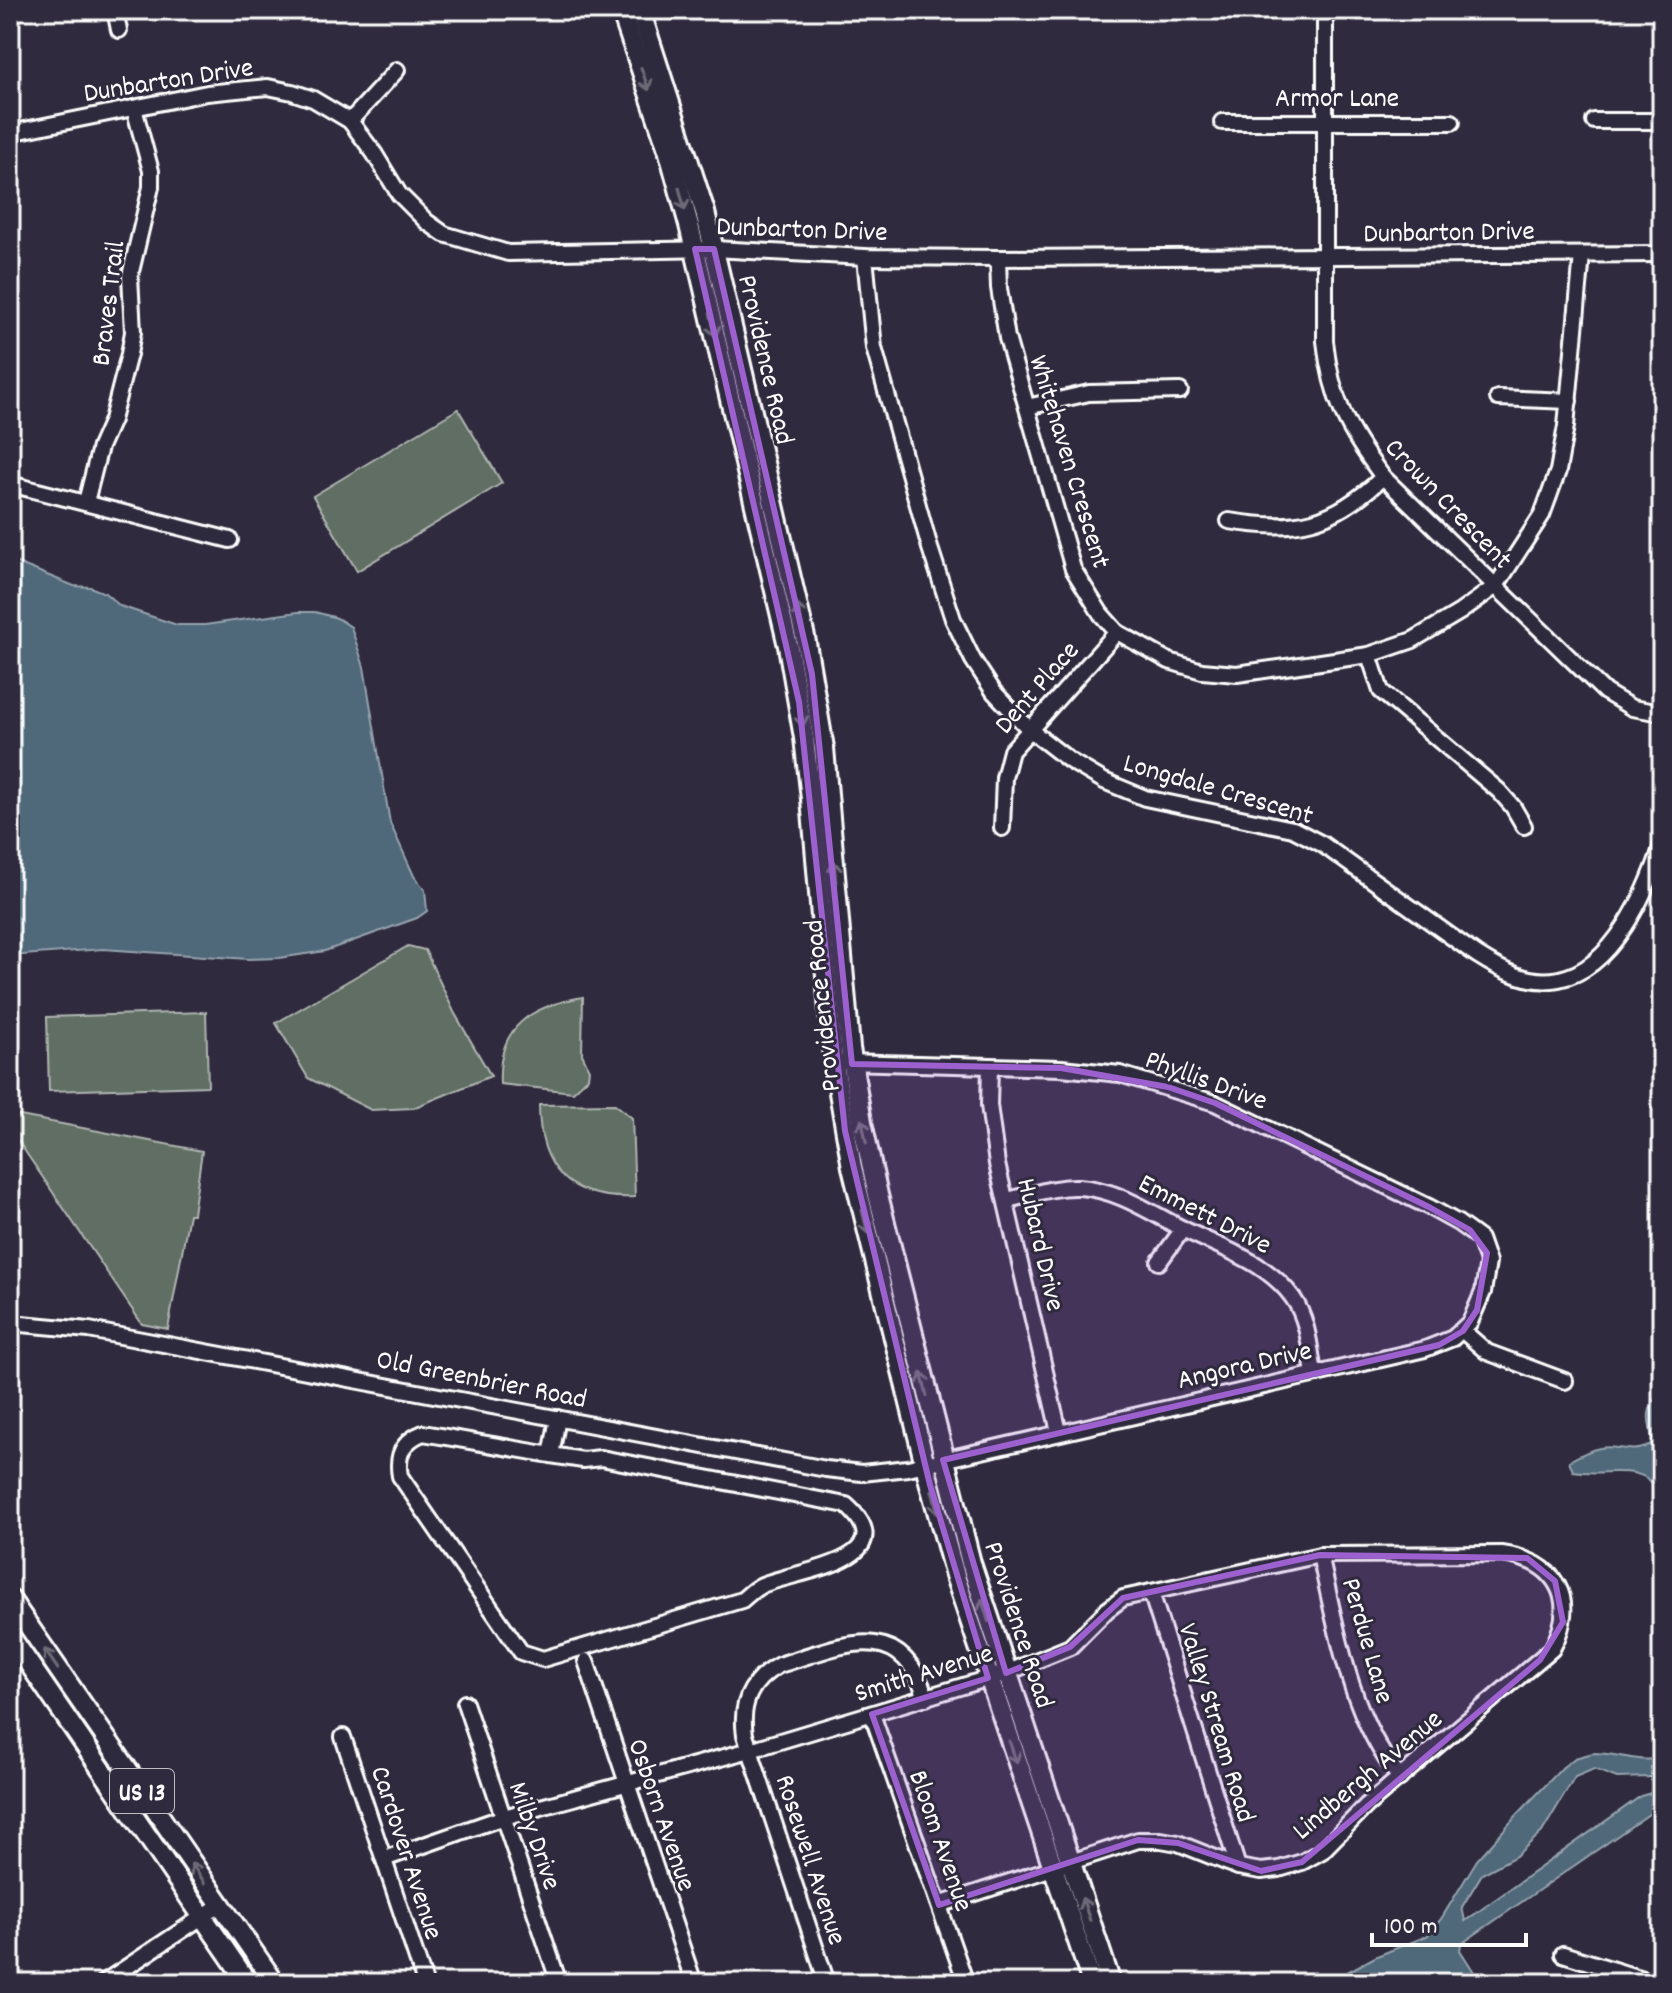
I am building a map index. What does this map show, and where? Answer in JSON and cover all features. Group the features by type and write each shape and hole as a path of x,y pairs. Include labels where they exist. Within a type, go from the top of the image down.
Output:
{"main road":[{"name":"Providence Road","path":"621,10 704,249 796,601 818,711 828,786 852,1064 869,1159 934,1462"},
{"name":"Providence Road","path":"640,10 687,149 704,249 799,702 811,799 833,1058 852,1167 934,1462 971,1563 997,1675 1062,1866 1111,1983"},
{"name":"US 13","path":"10,1599 275,1983"},
{"name":"US 13","path":"10,1636 248,1983"},
{"name":"Providence Road","path":"1062,1866 1092,1983"}],"street":[{"path":"115,10 119,30"},
{"name":"Crown Crescent","path":"1325,10 1325,341 1328,371 1336,401 1383,477 1605,692 1632,708 1662,713"},
{"path":"350,121 397,70"},
{"name":"Dunbarton Drive","path":"10,133 207,93 268,87 313,99 350,121 411,208 444,234 508,253 704,249 865,257 998,258 1662,254"},
{"name":"Braves Trail","path":"86,502 129,354 133,332 130,276 151,187 151,171 134,108"},
{"path":"1594,121 1662,121"},
{"name":"Armor Lane","path":"1222,122 1452,122"},
{"name":"Whitehaven Crescent","path":"998,258 1003,319 1073,569 1101,614 1117,632 1169,661 1202,671 1237,674 1369,655 1413,640 1496,586 1529,537 1551,494 1562,452 1582,255"},
{"name":"Longdale Crescent","path":"865,257 868,309 882,385 953,619 973,660 994,692 1030,730 1070,761 1104,781 1145,798 1293,829 1322,844 1477,955 1501,970 1520,977 1559,979 1586,968 1598,958 1622,929 1644,893 1662,845"},
{"path":"1027,407 1089,393 1180,391"},
{"path":"1498,398 1569,401"},
{"path":"1229,521 1287,527 1315,521 1360,499 1383,477"},
{"path":"10,484 230,540"},
{"name":"Dent Place","path":"1002,828 1004,778 1011,751 1117,632"},
{"path":"1369,655 1381,691 1499,791 1524,826"},
{"name":"Phyllis Drive","path":"833,1058 852,1064 1061,1068 1120,1074 1215,1103 1470,1230 1484,1245 1488,1262 1477,1310 1463,1331"},
{"name":"Hubard Drive","path":"990,1067 992,1137 1059,1432"},
{"name":"Emmett Drive","path":"1007,1200 1057,1189 1091,1189 1128,1200 1247,1259 1273,1276 1303,1315 1314,1374"},
{"path":"1159,1262 1183,1229"},
{"name":"Old Greenbrier Road","path":"10,1323 89,1330 862,1473 882,1473 934,1462"},
{"path":"1463,1331 1487,1352 1565,1381"},
{"name":"Angora Drive","path":"934,1462 1425,1349 1463,1331"},
{"path":"551,1455 558,1418"},
{"path":"423,1433 551,1455 583,1460 601,1458 846,1505 858,1516 864,1530 861,1546 846,1559 759,1586 742,1600 543,1659 527,1656 521,1652 400,1476 397,1462 410,1438 423,1433"},
{"name":"Smith Avenue","path":"384,1859 504,1817 750,1750 997,1675 1070,1647 1123,1598 1320,1555 1502,1554 1527,1558 1541,1565 1555,1581"},
{"name":"Perdue Lane","path":"1320,1555 1339,1642 1363,1715 1383,1757 1400,1778"},
{"name":"Lindbergh Avenue","path":"939,1905 1138,1840 1161,1840 1196,1849 1238,1867 1261,1871 1302,1862 1322,1851 1356,1815 1552,1649 1560,1635 1564,1608 1555,1581"},
{"name":"Valley Stream Road","path":"1151,1592 1238,1867"},
{"name":"Rosewell Avenue","path":"827,1983 750,1750 743,1720 748,1693 767,1672 794,1661 852,1644 876,1642 907,1661 916,1672 926,1698"},
{"name":"Osborn Avenue","path":"586,1661 694,1983"},
{"name":"Milby Drive","path":"465,1703 559,1983"},
{"path":"71,1725 89,1714"},
{"name":"Bloom Avenue","path":"872,1714 966,1983"},
{"name":"Cardover Avenue","path":"343,1737 425,1983"},
{"path":"103,1983 220,1905"},
{"path":"1563,1954 1655,1983"}],"highlighted area":[{"path":"695,249 714,249 812,674 852,1064 1061,1068 1168,1087 1215,1103 1429,1207 1470,1230 1487,1253 1477,1310 1463,1331 1439,1345 943,1460 1006,1673 1070,1647 1123,1598 1320,1555 1527,1558 1555,1581 1563,1622 1540,1660 1302,1862 1261,1871 1178,1843 1138,1840 939,1905 872,1714 988,1678 930,1485 845,1131 799,702"}],"green space":[{"path":"458,409 502,483 357,571 313,496"},
{"path":"408,946 425,950 454,1012 491,1076 413,1108 371,1110 308,1078 276,1023"},
{"path":"583,997 582,1054 589,1069 588,1078 573,1092 500,1084 504,1047 521,1022 548,1006"},
{"path":"206,1012 208,1086 49,1091 47,1017"},
{"path":"615,1104 632,1118 635,1197 612,1197 576,1186 552,1163 540,1128 539,1105"},
{"path":"10,1114 202,1151 193,1214 189,1214 168,1329 142,1324 10,1129"}],"water":[{"path":"10,560 74,586 90,587 105,593 120,606 177,625 205,625 315,612 337,618 351,627 364,667 390,823 414,876 425,890 427,911 417,918 325,951 279,958 248,959 103,949 10,956"},
{"path":"1662,1389 1662,1459 1659,1459 1658,1469 1662,1473 1662,1516 1653,1484 1643,1476 1573,1471 1569,1461 1596,1449 1640,1449 1653,1442 1649,1414"},
{"path":"1593,1753 1662,1758 1662,1805 1461,1944 1460,1950 1481,1983 1454,1983 1439,1974 1419,1983 1327,1983 1377,1956 1427,1936 1477,1860 1563,1767 1575,1758","holes":["1594,1769 1617,1778 1651,1777 1651,1793 1641,1796 1465,1921 1462,1907 1482,1874 1516,1856 1542,1832 1575,1777"]}]}
